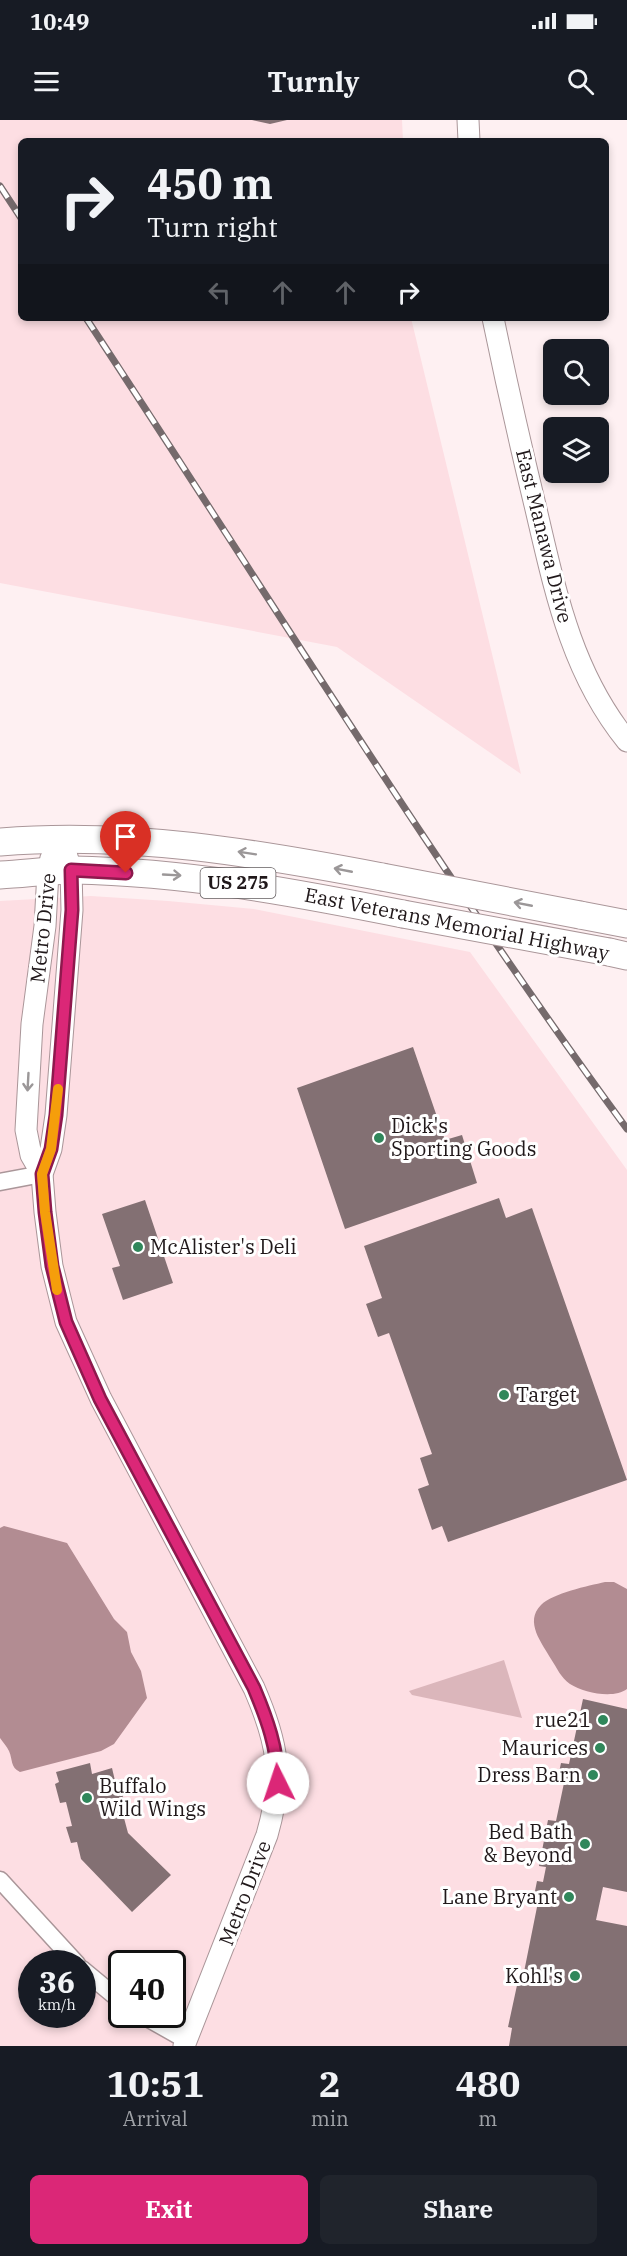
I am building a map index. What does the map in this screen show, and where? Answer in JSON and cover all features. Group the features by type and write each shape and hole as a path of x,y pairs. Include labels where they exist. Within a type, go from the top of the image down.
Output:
{"main road":[{"name":"East Veterans Memorial Highway","path":"0,842 135,841 205,847 304,862 627,924"},
{"name":"East Veterans Memorial Highway","path":"0,875 60,871 183,876 256,886 618,954"}],"street":[{"path":"468,120 469,138"},
{"name":"East Manawa Drive","path":"494,321 515,421 562,613 583,673 608,716 627,741"},
{"name":"Metro Drive","path":"62,840 51,855 60,871 72,910 56,1115 51,1149 42,1174 52,1266 66,1322 100,1399 254,1688 275,1748 278,1783 273,1816 185,2043"},
{"name":"Metro Drive","path":"42,1174 31,1155 27,1130 32,1024 45,926 60,871"},
{"path":"0,1182 42,1174"},
{"path":"0,1880 64,1950"},
{"path":"96,1981 108,1990"},
{"path":"162,2028 185,2043"}],"shaded area":[{"path":"0,120 402,120 403,138 18,138 18,321 412,321 521,774 337,647 0,583"},
{"path":"91,896 254,909 470,952 627,1170 627,2046 0,2046 0,901"},
{"path":"4,1526 67,1543 114,1619 127,1632 131,1652 141,1671 147,1698 114,1744 101,1751 20,1772 13,1766 9,1751 0,1738 0,1528"},
{"path":"614,1582 627,1589 627,1689 615,1694 599,1694 583,1690 564,1679 539,1639 534,1625 536,1612 546,1601 571,1590"},
{"path":"504,1660 522,1718 412,1695 409,1691"}],"building":[{"path":"252,120 287,120 270,124"},
{"name":"Dick's Sporting Goods","path":"413,1047 445,1140 462,1135 477,1183 345,1229 297,1088"},
{"name":"Target","path":"499,1198 506,1218 532,1208 627,1480 448,1542 442,1526 432,1530 418,1489 429,1485 420,1458 432,1454 389,1333 378,1337 366,1304 382,1298 364,1246"},
{"path":"145,1200 173,1283 123,1300 112,1268 120,1266 102,1214"},
{"path":"583,1699 627,1709 627,1892 603,1887 596,1920 627,1926 627,2046 509,2046 512,2028 508,2027 519,1976 523,1977 539,1897 534,1896 537,1881 543,1882 546,1867 539,1866 548,1820 556,1821 564,1783 557,1782 561,1763 569,1764"},
{"path":"90,1763 92,1774 112,1768 117,1789 121,1788 124,1802 120,1803 128,1833 171,1875 132,1912 81,1859 77,1842 71,1843 66,1827 72,1826 66,1802 60,1803 55,1784 59,1782 56,1772"}],"railway":[{"path":"0,186 18,213"},
{"path":"88,321 419,829 556,1030 627,1129"}],"slow traffic":[{"path":"57,1290 45,1212 42,1174 51,1149 58,1089"}],"place":[{"name":"Dick's Sporting Goods","path":"379,1138"},
{"name":"McAlister's Deli","path":"138,1247"},
{"name":"Target","path":"504,1395"},
{"name":"rue21","path":"603,1720"},
{"name":"Maurices","path":"600,1748"},
{"name":"Dress Barn","path":"593,1775"},
{"name":"Buffalo Wild Wings","path":"87,1798"},
{"name":"Bed Bath & Beyond","path":"585,1844"},
{"name":"Lane Bryant","path":"569,1897"},
{"name":"Kohl's","path":"575,1976"}],"route":[{"path":"126,873 71,870 72,910 56,1115 51,1149 42,1174 52,1266 66,1322 100,1399 254,1688 275,1748 278,1783"}]}
